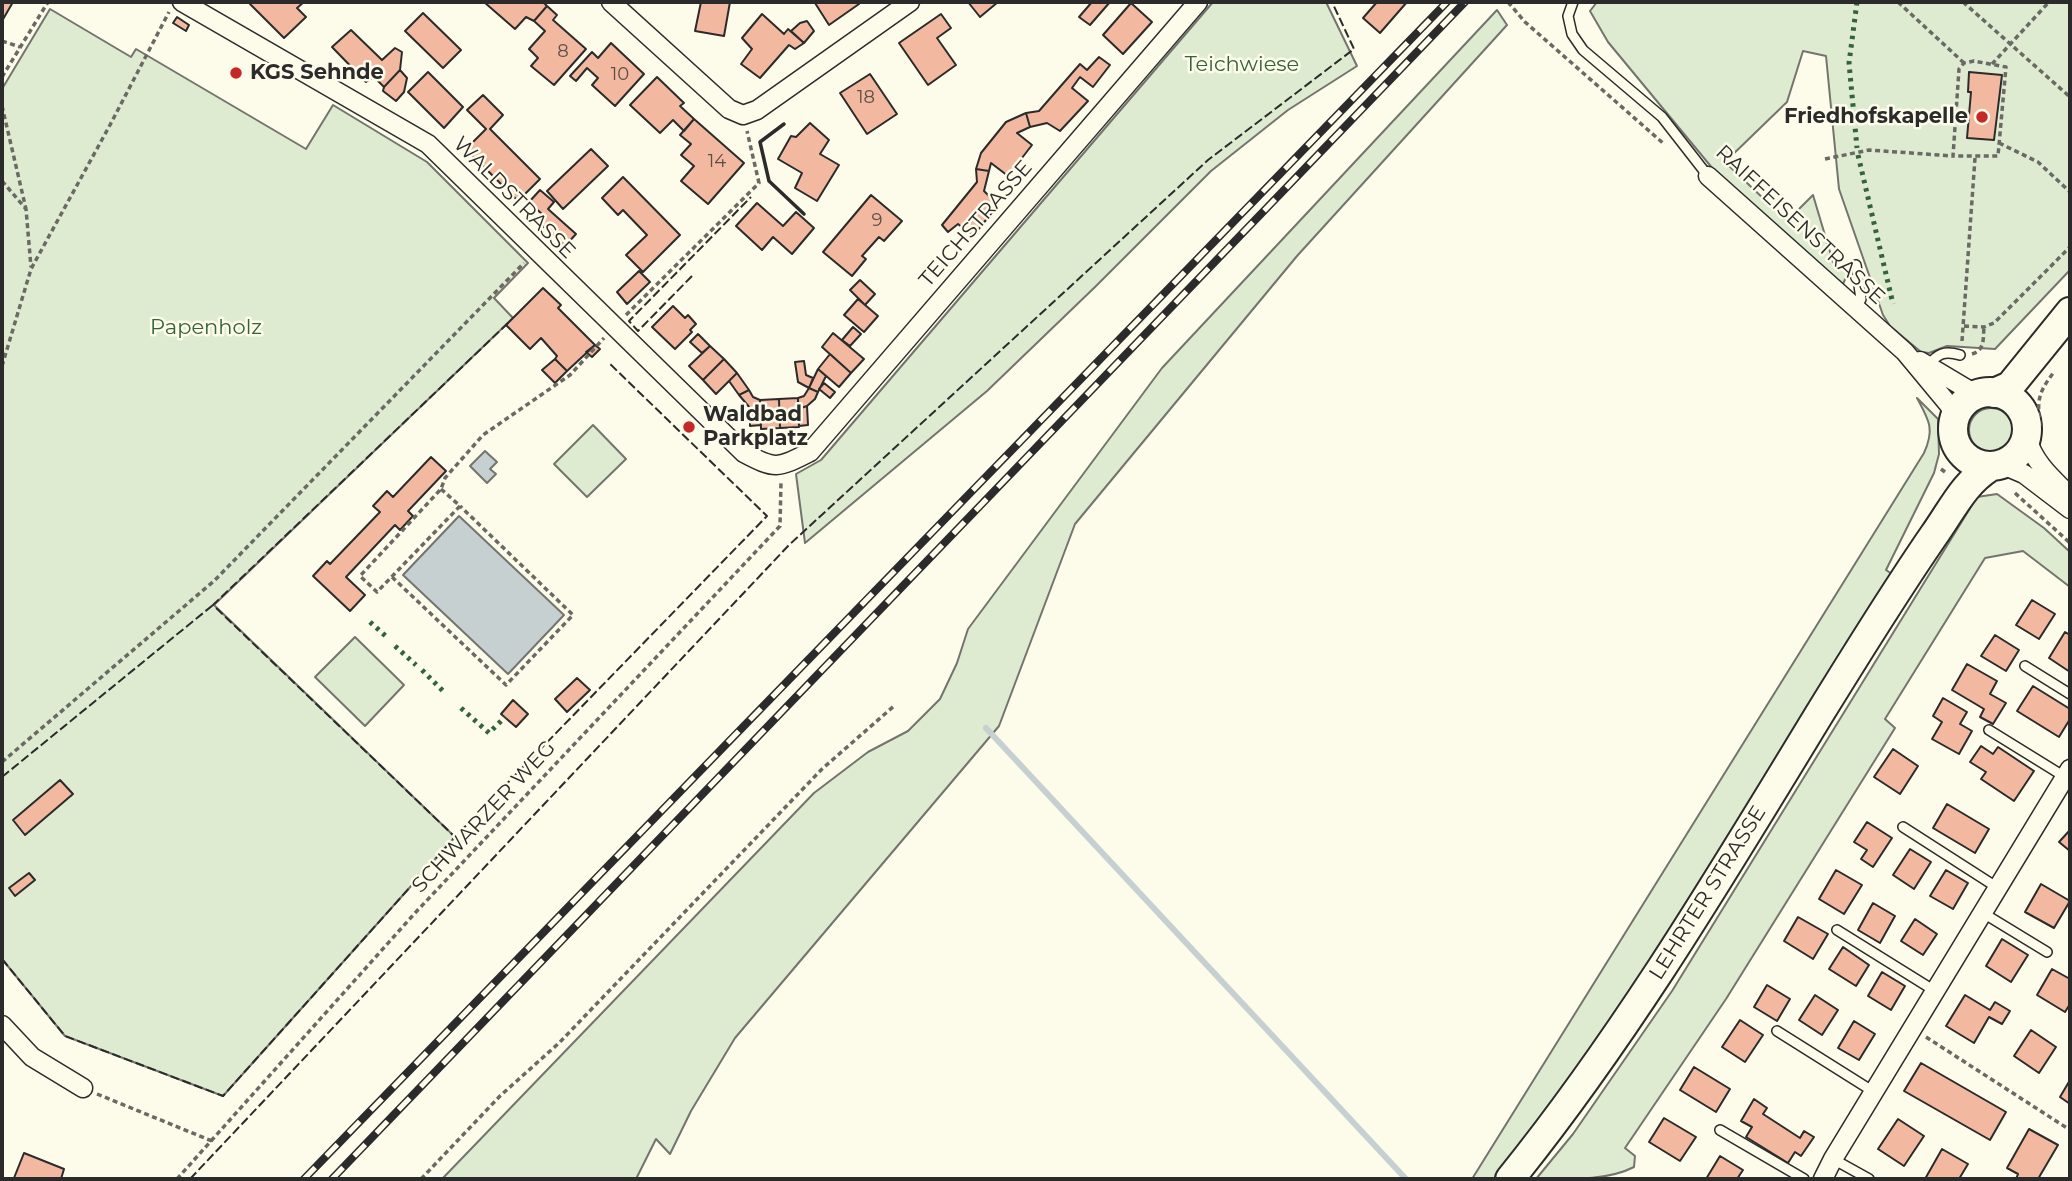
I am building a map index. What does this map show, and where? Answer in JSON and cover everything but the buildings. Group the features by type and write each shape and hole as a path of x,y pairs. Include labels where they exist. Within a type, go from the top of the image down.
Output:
{"main road":[{"path":"1996,466 1977,464 1966,458 1948,463 1955,418 1960,408 1986,394 2010,386 2070,312"},
{"path":"2031,429 2026,399 2033,384 2070,331"},
{"path":"1986,394 2012,400 2031,429"},
{"name":"LEHRTER STRASSE","path":"1510,1179 1549,1132 1646,991 1728,864 1891,597 1962,491 1974,477 2014,459 2031,429"},
{"name":"LEHRTER STRASSE","path":"1891,597 1950,478 1948,463"}],"street":[{"path":"611,2 729,109 743,115 757,110 909,2"},
{"name":"TEICHSTRASSE","path":"781,466 810,453 1195,3"},
{"name":"WALDSTRASSE","path":"181,4 428,144 744,453 765,464 781,466"},
{"name":"RAIFFEISENSTRASSE","path":"1709,176 1905,352 1949,405 1955,418"},
{"name":"RAIFFEISENSTRASSE","path":"1905,352 1986,394"},
{"path":"2031,429 2037,463 2070,496"},
{"path":"1996,466 2024,474 2070,509"},
{"path":"1823,1179 1833,1158 2069,771"},
{"path":"2,1025 32,1057 83,1088"}],"lane":[{"name":"RAIFFEISENSTRASSE","path":"1573,2 1568,16 1572,34 1583,50 1662,117 1709,176"},
{"path":"1856,265 1861,299 1856,309"},
{"path":"1928,366 1937,355 1945,352 1959,355"},
{"path":"2025,666 2070,694"},
{"path":"1989,730 2069,771"},
{"path":"1903,827 1998,888"},
{"path":"1983,913 2047,952"},
{"path":"1837,930 1935,991"},
{"path":"1777,1031 1874,1092"},
{"path":"1720,1130 1804,1179"},
{"path":"1833,1158 1869,1179"}],"path":[{"path":"2,78 48,2"},
{"path":"1508,2 1525,22 1673,152"},
{"path":"1898,2 1964,63"},
{"path":"1963,2 2070,97"},
{"path":"1992,64 2049,2"},
{"path":"2,366 31,269 110,125 181,4"},
{"path":"2,41 20,47"},
{"path":"1825,159 1869,150 1975,158 1998,156 2006,67 1974,61 1964,63 1959,69 1953,156"},
{"path":"2,106 26,209 31,269"},
{"path":"460,506 377,592 360,576 441,489 445,478 483,435 570,376 613,327 759,183 743,115"},
{"path":"1999,143 2038,163 2070,191"},
{"path":"1975,158 1964,326 1959,355 1978,352 1982,348 1984,327"},
{"path":"2,181 26,209"},
{"path":"1964,326 1984,327 1994,323 2070,247"},
{"path":"2,762 214,581 535,251"},
{"path":"2031,429 2037,402 2047,382"},
{"name":"SCHWARZER WEG","path":"177,1179 415,912 780,526 781,466"},
{"path":"392,577 506,685 573,615 441,489"},
{"path":"2015,493 2070,543"},
{"path":"421,1179 500,1096 559,1043 822,769 894,706"},
{"path":"1912,1028 2070,1130"},
{"path":"83,1088 212,1141"}],"green space":[{"name":"Teichwiese","path":"1213,2 1326,2 1357,66 1288,110 1211,171 987,391 805,543 796,474 821,460"},
{"path":"1597,2 2070,2 2070,270 1995,349 1947,346 1929,353 1921,352 1890,326 1883,315 1839,189 1826,56 1803,51 1787,102 1725,162 1787,221 1813,195 1833,262 1837,268 1848,267 1843,284 1832,278 1718,175 1608,42 1590,11"},
{"name":"Papenholz","path":"50,9 131,57 136,49 306,149 333,105 427,162 528,263 494,298 513,318 214,605 455,837 223,1096 65,1036 2,959 2,89"},
{"path":"1497,10 1507,25 1297,256 1075,524 999,726 735,1038 691,1111 670,1154 656,1139 636,1179 442,1179 814,793 868,752 908,731 940,699 957,663 968,629 1162,368"},
{"path":"1917,398 1938,419 1939,454 1934,473 1886,570 1892,574 1714,869 1519,1154 1496,1179 1472,1179 1924,453 1930,431 1925,412"},
{"path":"1991,408 2007,414 2013,430 2007,446 1991,452 1975,446 1969,430 1975,414"},
{"path":"593,425 626,459 587,497 554,464"},
{"path":"1997,494 2044,528 2070,552 2070,587 2023,551 1985,558 1885,719 1895,728 1726,999 1625,1148 1635,1156 1634,1167 1600,1177 1536,1179 1573,1134 1672,991 1977,497"},
{"path":"355,637 404,685 365,726 315,677"}],"shaded area":[{"path":"485,451 497,462 490,469 496,474 487,483 470,466"},
{"path":"459,516 564,615 508,674 403,575"}],"waterway":[{"path":"986,728 1406,1179"}],"railway":[{"path":"304,1179 1447,2"},
{"path":"332,1179 1465,2"}],"hedge":[{"path":"1857,2 1849,63 1857,148"},
{"path":"1858,155 1893,304"},
{"path":"370,622 389,639"},
{"path":"395,646 416,665"},
{"path":"422,670 445,693"},
{"path":"461,708 489,733 505,717"}],"fence":[{"path":"190,1179 789,545 1208,160 1354,49 1332,2"},
{"path":"692,276 638,331 629,321 751,197"},
{"path":"508,323 213,605 455,837 767,516 609,363"},
{"path":"2,777 213,605"},
{"path":"2,959 65,1036 223,1096 455,837"}],"wall":[{"path":"784,124 760,142 769,181 804,214"}],"place":[{"name":"KGS Sehnde","path":"236,73"},
{"name":"Friedhofskapelle","path":"1982,117"},
{"name":"Waldbad Parkplatz","path":"689,427"}]}
